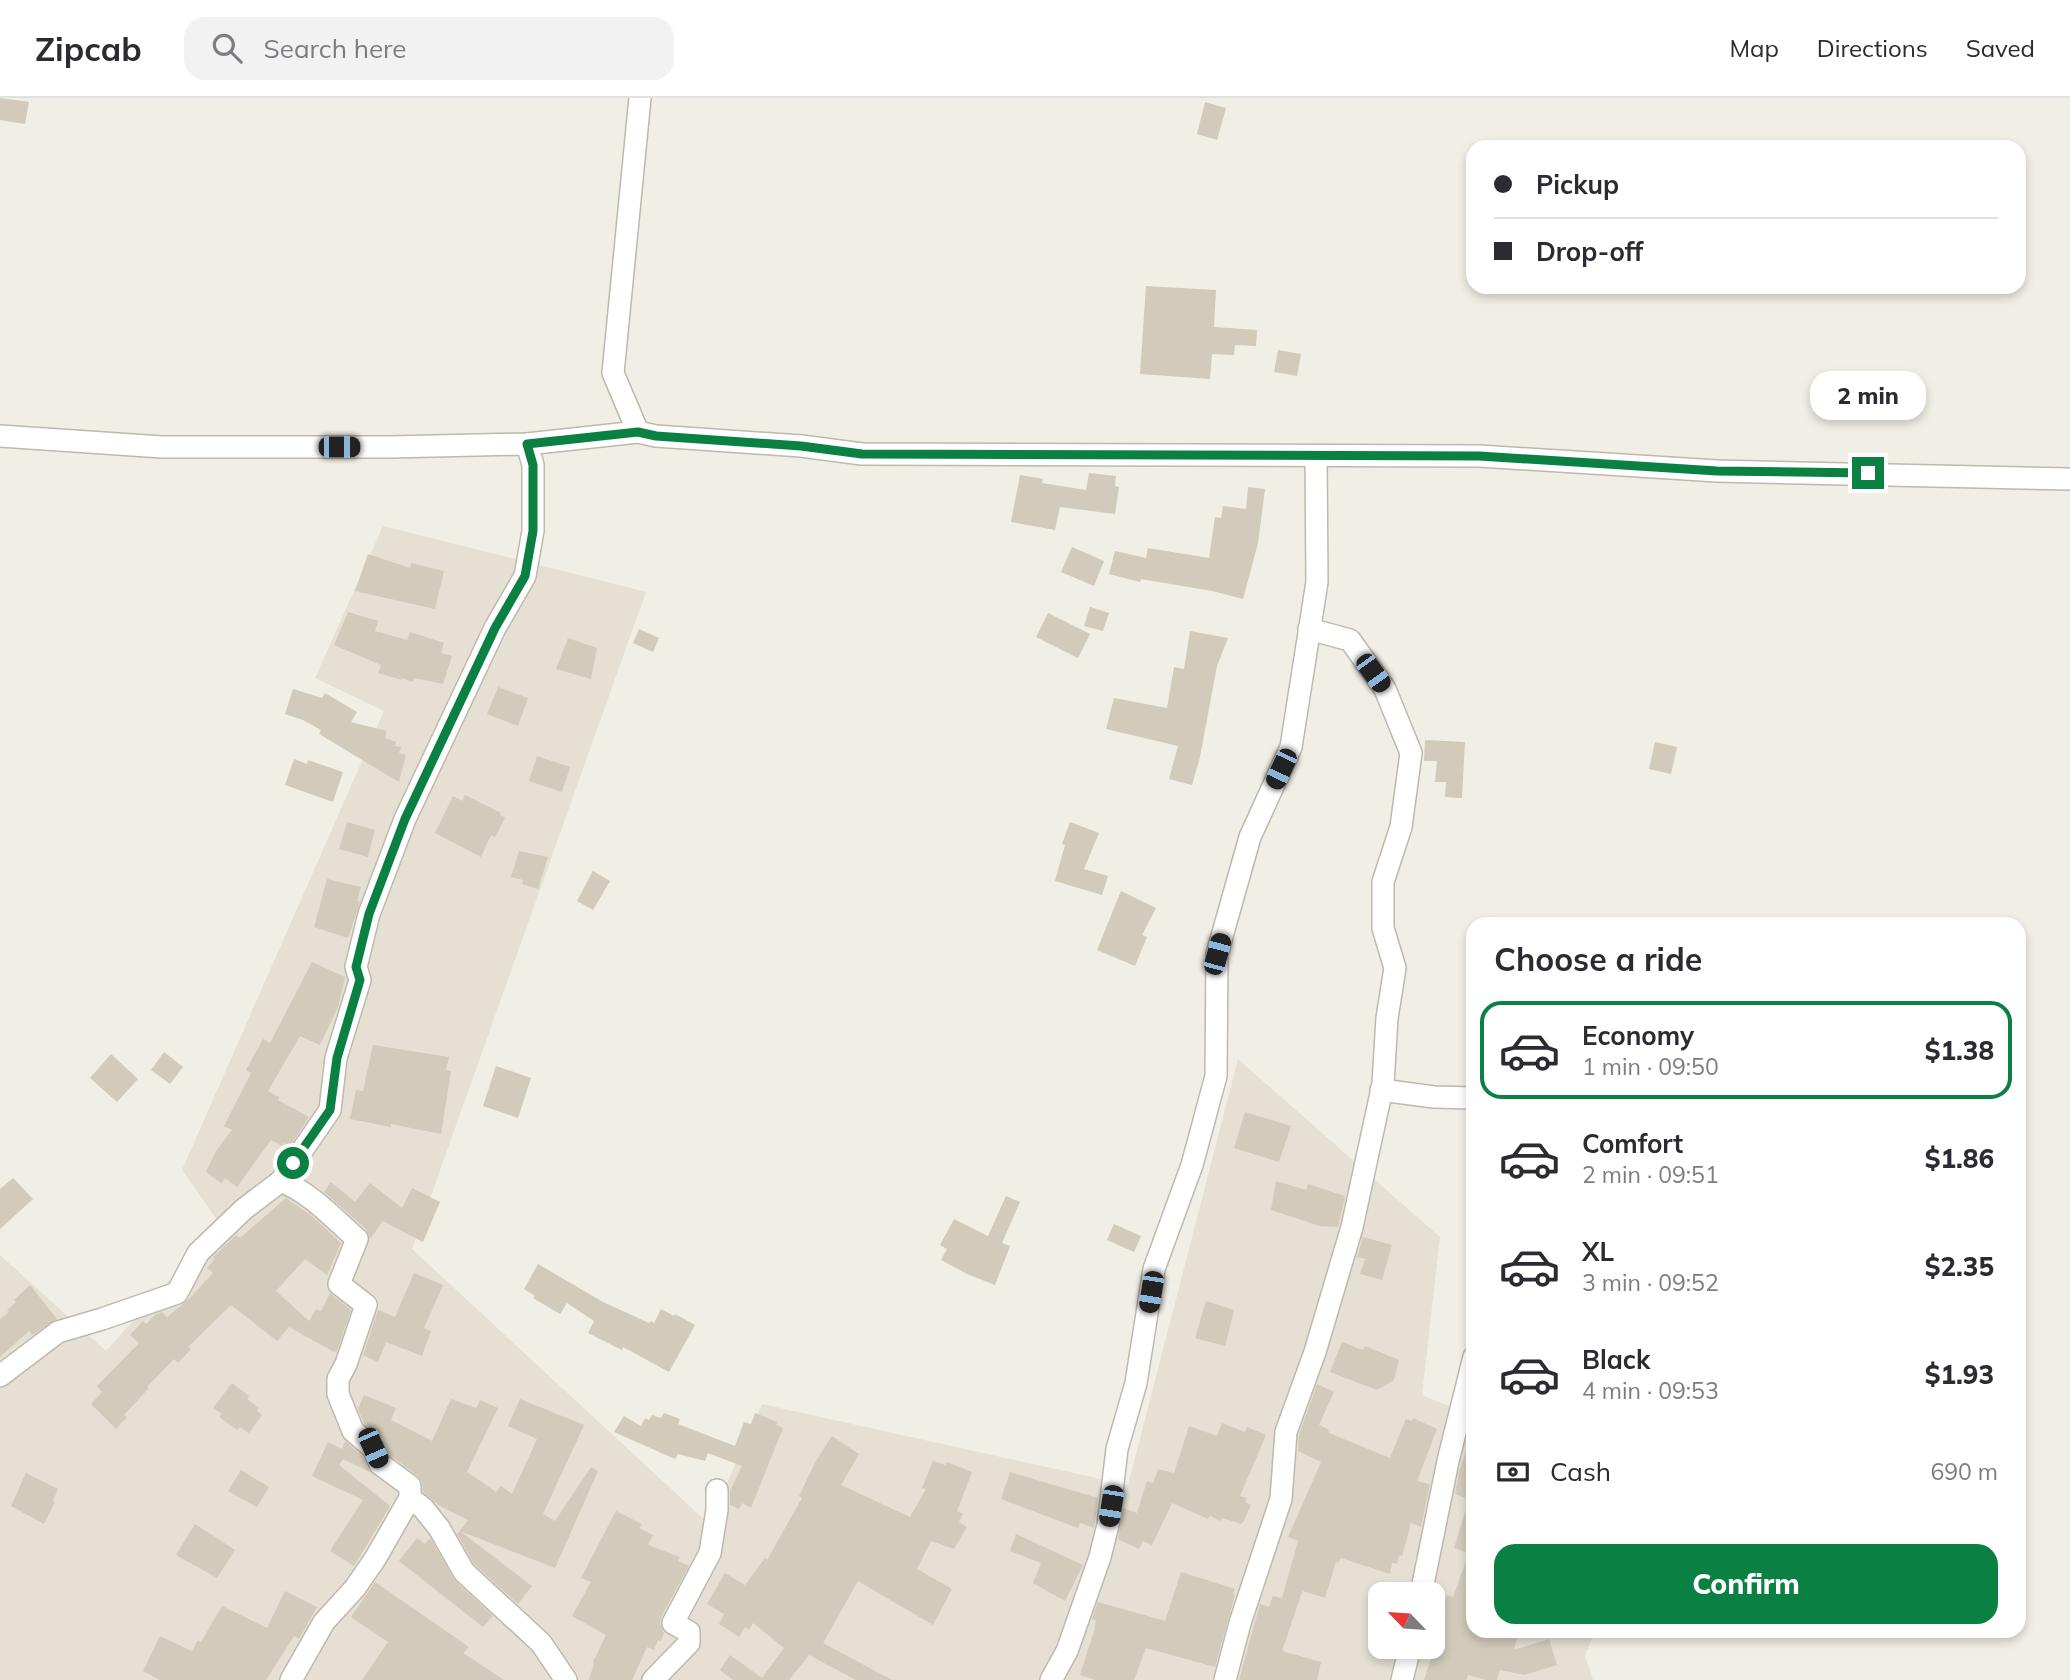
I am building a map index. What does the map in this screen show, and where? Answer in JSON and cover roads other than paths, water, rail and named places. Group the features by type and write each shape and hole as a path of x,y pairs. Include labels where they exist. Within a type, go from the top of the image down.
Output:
{"street":[{"path":"638,432 613,373 640,98"},
{"path":"0,436 162,447 390,447 527,444 638,432 656,436 801,446 862,454 1479,456 1717,471 2070,479"},
{"path":"0,1376 58,1332 102,1320 177,1293 198,1253 244,1209 281,1181 330,1110 337,1058 360,980 356,967 369,914 405,819 495,628 525,576 533,531 533,465 527,444"},
{"path":"1051,1680 1066,1651 1100,1557 1108,1525 1117,1449 1136,1383 1154,1269 1192,1165 1216,1076 1217,954 1250,837 1291,747 1317,582 1316,456"},
{"path":"1224,1680 1281,1499 1286,1432 1315,1352 1352,1227 1381,1090 1387,1018 1395,968 1382,928 1383,882 1401,827 1412,753 1385,689 1349,640 1309,629"},
{"path":"1381,1090 1434,1097 1466,1098"},
{"path":"281,1181 312,1198 357,1240 339,1284 366,1305 346,1364 338,1378 338,1394 353,1431 373,1448 380,1464 410,1486 410,1498 375,1559 355,1588 324,1622 291,1680"},
{"path":"1424,1582 1448,1461 1466,1389"},
{"path":"653,1680 689,1643 689,1632 673,1623 710,1553 717,1510 717,1490"},
{"path":"410,1498 423,1508 439,1528 464,1572 541,1643 566,1680"},
{"path":"1402,1680 1406,1659"}]}
